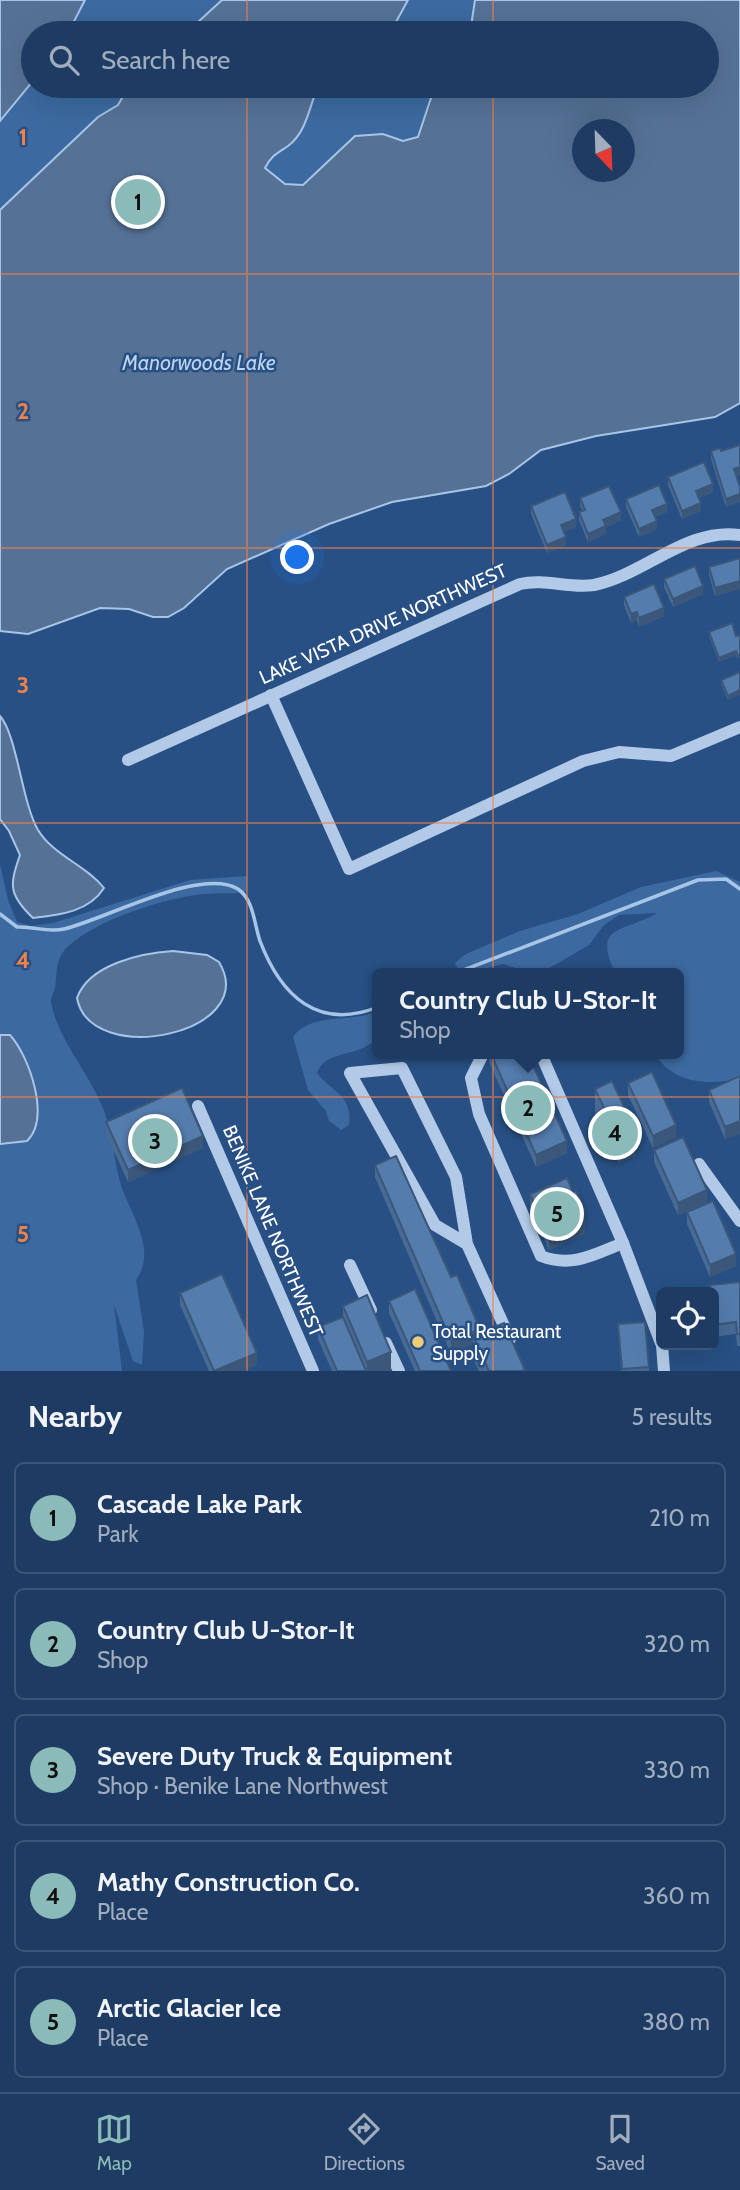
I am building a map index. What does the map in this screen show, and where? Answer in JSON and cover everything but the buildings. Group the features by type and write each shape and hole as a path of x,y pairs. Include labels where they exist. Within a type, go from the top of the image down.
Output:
{"street":[{"name":"LAKE VISTA DRIVE NORTHWEST","path":"128,760 520,584 533,580 593,585 697,540 740,535"},
{"path":"271,695 349,869 583,761 619,752 671,756 740,727"},
{"path":"480,1059 471,1078 479,1114 541,1256 558,1262 573,1263 623,1243"},
{"path":"543,1059 623,1243 656,1331"},
{"path":"467,1244 435,1225 350,1073 402,1068 456,1177 467,1244 513,1346"},
{"name":"BENIKE LANE NORTHWEST","path":"198,1106 313,1371"},
{"path":"699,1164 740,1221"},
{"path":"350,1265 399,1371"},
{"path":"662,1350 664,1371"}],"shaded area":[{"path":"0,0 526,0 535,21 21,21 21,98 524,98 0,318"},
{"path":"0,864 8,900 17,922 31,926 53,923 190,880 247,876 247,891 170,900 109,921 75,941 60,956 57,965 51,1001 55,1017 103,1108 121,1185 139,1228 144,1249 144,1259 136,1280 144,1332 142,1365 133,1361 114,1305 122,1371 0,1371"},
{"path":"716,871 740,882 740,1078 711,1082 690,1079 670,1071 659,1059 684,1059 684,968 613,968 607,945 609,937 615,932 657,913 619,915 604,925 589,945 549,968 515,968 503,964 488,968 458,968 455,963 466,954 520,931 578,914 641,887"},
{"path":"372,1013 372,1042 362,1049 327,1060 317,1073 340,1094 348,1106 349,1125 341,1130 329,1121 326,1111 308,1090 293,1037 310,1024"}],"water":[{"path":"0,0 85,0 74,21 21,21 21,96 0,121"},
{"path":"222,0 408,0 397,21 199,21"},
{"name":"Manorwoods Lake","path":"475,0 740,0 740,403 715,417 596,436 541,450 509,474 486,486 392,502 329,524 227,569 184,608 168,617 153,617 129,609 100,608 28,634 0,631 0,210 98,117 118,105 122,98 314,98 298,136 272,157 265,168 285,184 303,185 355,136 383,134 403,141 418,137 431,98 719,98 719,21 472,21"},
{"path":"0,716 11,738 32,818 38,830 53,847 104,888 90,902 73,911 33,918 15,896 13,882 20,855 0,819"},
{"path":"173,951 207,955 219,962 226,987 217,1008 196,1024 169,1034 139,1037 111,1032 89,1020 77,998 83,986 93,977 118,962 147,954"},
{"path":"0,1035 10,1035 17,1045 35,1087 37,1118 34,1131 27,1141 0,1144"}],"waterway":[{"path":"469,968 698,880 726,879 740,889"},
{"path":"0,914 17,927 58,930 177,889 201,884 222,884 238,889 247,899 269,961 279,978 304,1004 337,1015 372,1009"}],"place":[{"name":"Cascade Lake Park","path":"138,202"},
{"name":"Country Club U-Stor-It","path":"528,1108"},
{"name":"Mathy Construction Co.","path":"615,1133"},
{"name":"Severe Duty Truck & Equipment","path":"155,1141"},
{"name":"Arctic Glacier Ice","path":"557,1214"},
{"name":"Total Restaurant Supply","path":"418,1342"}]}
